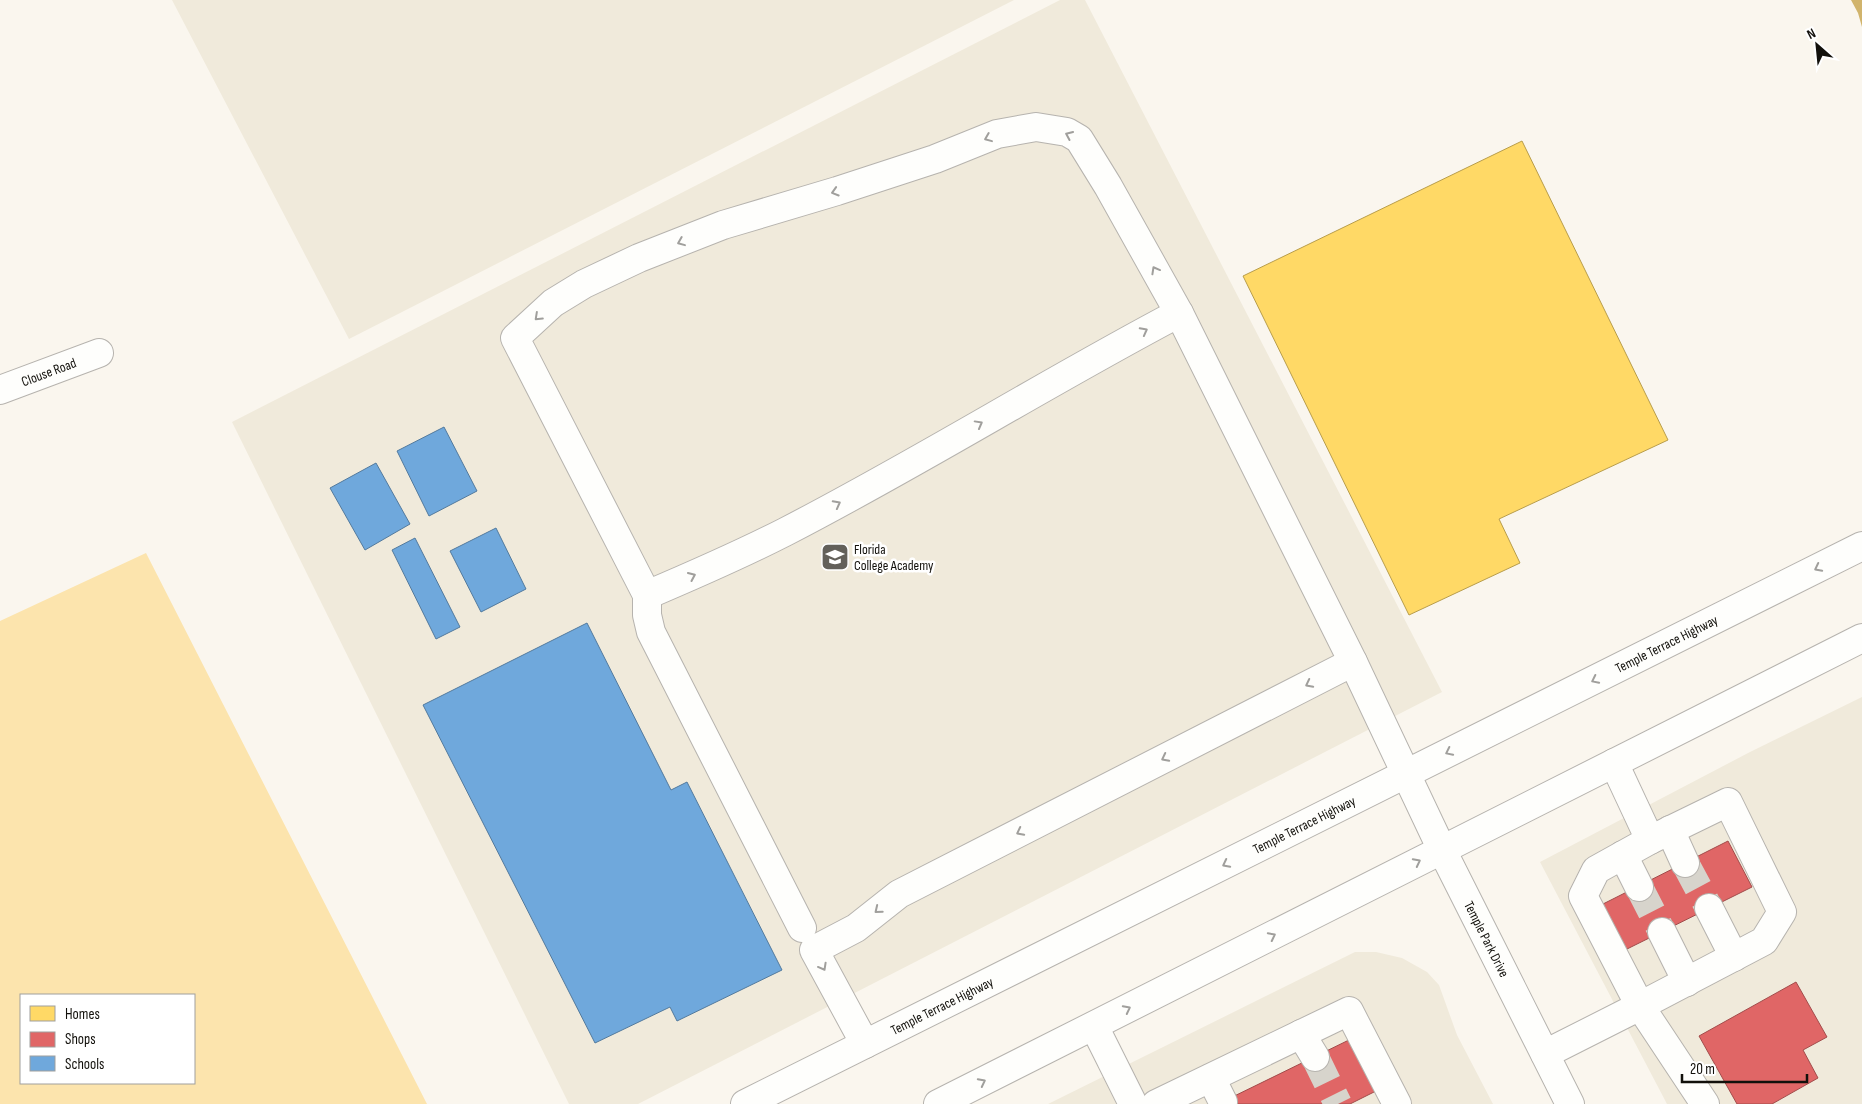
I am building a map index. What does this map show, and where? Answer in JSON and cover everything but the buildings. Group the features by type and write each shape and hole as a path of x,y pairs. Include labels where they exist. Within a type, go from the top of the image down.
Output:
{"main road":[{"name":"Temple Park Drive","path":"647,595 515,338 553,304 584,284 639,258 723,225 837,191 935,158 996,134 1036,127 1067,132 1079,140 1108,186 1179,313 1353,662 1442,850 1570,1104"},
{"path":"802,928 651,632 647,614 647,595 721,563 785,532 1109,350 1179,313"},
{"name":"Clouse Road","path":"0,390 99,353"},
{"name":"Temple Terrace Highway","path":"745,1104 1862,546"},
{"path":"938,1104 1862,638"},
{"path":"865,1044 814,950 856,928 899,894 1353,662"},
{"path":"1614,762 1660,835 1685,863"},
{"path":"1545,1054 1640,1006 1687,982 1764,941 1782,912 1728,802 1660,835 1596,870 1584,896 1640,1006 1705,1104"},
{"path":"1623,855 1639,886"},
{"path":"1709,908 1734,957"},
{"path":"1662,932 1687,982"},
{"path":"1156,1104 1348,1010 1397,1104"},
{"path":"1094,1026 1133,1104"},
{"path":"1301,1034 1314,1057"},
{"path":"1211,1078 1223,1102"}],"shaded area":[{"path":"172,0 1014,0 349,339"},
{"name":"Florida College Academy","path":"1060,0 1085,0 1442,692 638,1104 569,1104 232,422"},
{"path":"1851,0 1862,0 1862,27 1858,13"},
{"path":"146,553 427,1104 0,1104 0,621"},
{"path":"1862,697 1862,1104 1667,1104 1540,862 1750,752"},
{"path":"1355,952 1376,952 1402,958 1427,972 1439,985 1457,1035 1493,1104 1048,1104"}],"tunnel":[{"path":"1685,863 1709,908"},
{"path":"1639,887 1662,932"},
{"path":"1315,1057 1338,1104"}],"place":[{"name":"Florida College Academy","path":"835,557"}]}
